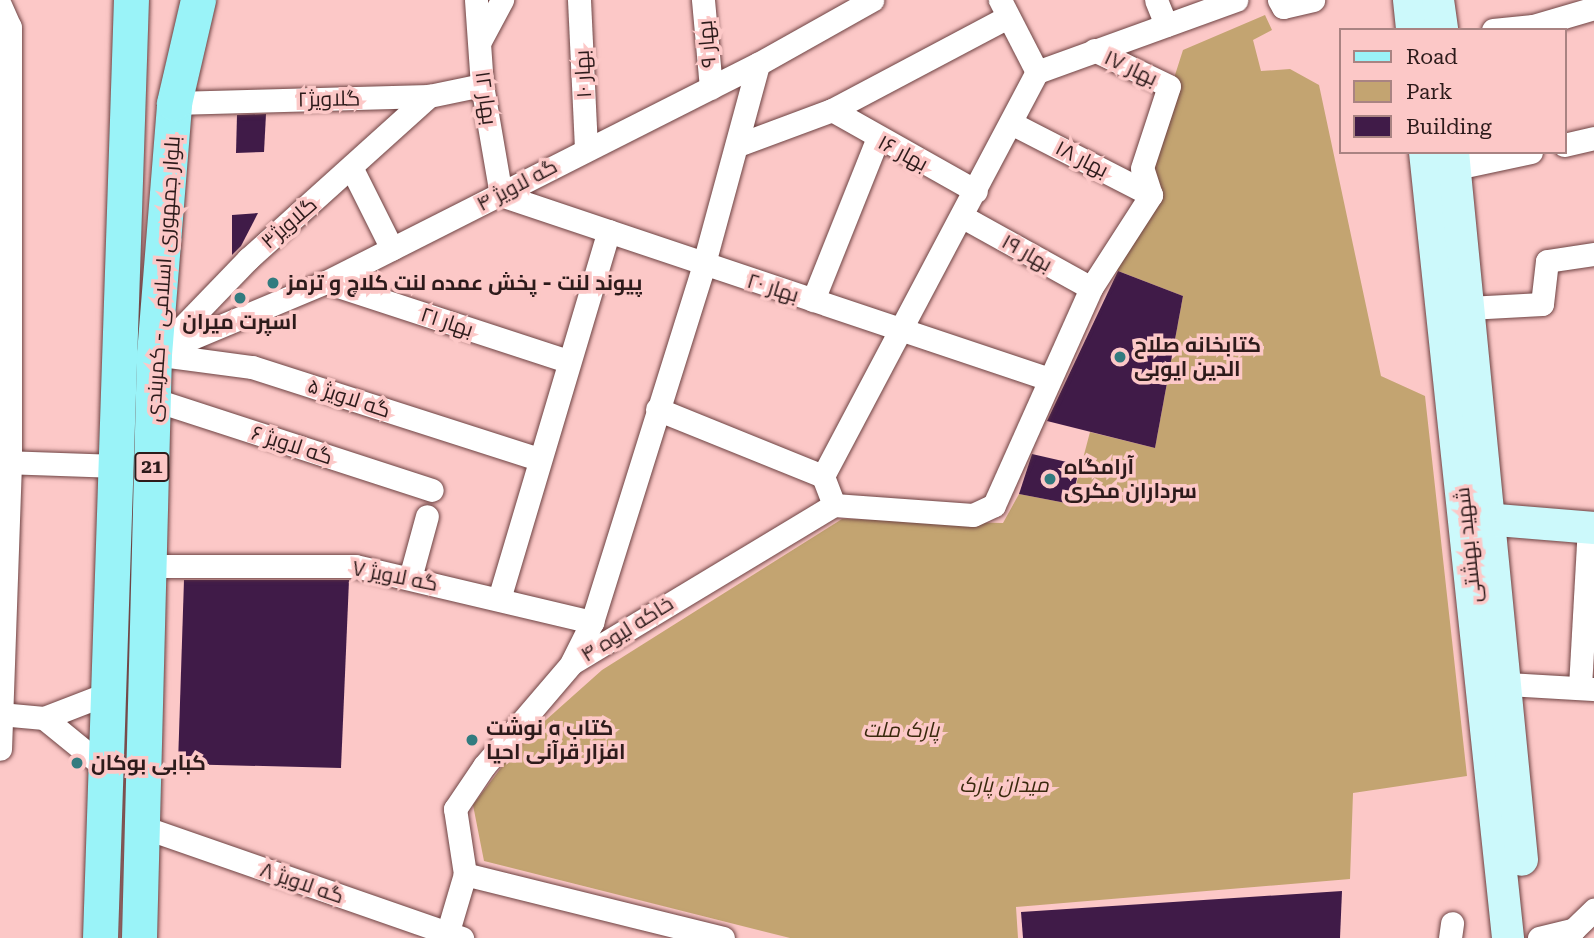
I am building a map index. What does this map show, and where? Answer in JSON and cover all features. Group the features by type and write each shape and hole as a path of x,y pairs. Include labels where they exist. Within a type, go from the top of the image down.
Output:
{"main road":[{"name":"بلوار جمهوری اسلامی - کمربندی","path":"100,938 113,466 133,55 131,0"},
{"name":"بلوار جمهوری اسلامی - کمربندی","path":"139,938 152,566 154,354 174,103 198,0"},
{"path":"1409,0 1412,28"},
{"path":"1438,0 1442,28"},
{"name":"شهید بهشتی","path":"1440,162 1468,308 1478,518 1508,938"},
{"name":"شهید بهشتی","path":"1440,162 1478,518 1506,684 1530,938"},
{"path":"1478,518 1591,528"}],"street":[{"name":"بهار ۱۲","path":"476,0 482,85 501,195"},
{"path":"480,41 502,0"},
{"name":"بهار ۱۰","path":"579,0 586,148"},
{"name":"بهار ۹","path":"703,0 711,88"},
{"name":"گه لاویژ ۴","path":"154,354 326,282 501,195 586,148 758,64 843,8 872,0"},
{"path":"1156,0 1166,26"},
{"path":"823,476 964,217 1037,72 1236,0"},
{"path":"1281,3 1313,0"},
{"path":"0,5 10,27 0,749"},
{"path":"738,145 832,110 1004,8 1037,72"},
{"path":"1513,28 1533,26 1594,8"},
{"name":"بهار ۱۷","path":"1094,50 1169,86 1142,168 1151,195"},
{"path":"572,663 592,622 703,267 758,64"},
{"name":"گلاویژ۲","path":"174,103 429,96 482,85"},
{"name":"گلاویژ۳","path":"154,354 248,259 352,169 429,96"},
{"name":"بهار ۱۶","path":"832,110 877,140 976,191"},
{"name":"بهار ۱۸","path":"1013,124 1151,195"},
{"path":"1566,145 1594,138"},
{"path":"813,300 877,140"},
{"path":"1440,162 1513,154"},
{"path":"352,169 392,249"},
{"name":"بهار ۲۰","path":"501,195 609,231 703,267 904,329 1046,378"},
{"path":"657,409 823,476 834,505 973,516 994,505 1046,378 1090,288 1151,195"},
{"name":"بهار ۱۹","path":"964,217 1090,288"},
{"path":"499,598 609,231"},
{"path":"1468,308 1542,304 1547,261 1594,254"},
{"name":"بهار ۲۱","path":"326,282 568,361"},
{"name":"گه لاویژ ۵","path":"154,354 252,367 539,459"},
{"name":"گه لاویژ ۶","path":"152,399 432,490"},
{"path":"5,463 113,466"},
{"name":"خاکه لیوه ۴","path":"465,874 455,810 484,766 572,663 834,505"},
{"path":"410,578 427,516"},
{"path":"1506,684 1587,688 1591,528"},
{"name":"گه لاویژ ۷","path":"152,566 355,566 592,622"},
{"path":"2,715 44,718 106,694"},
{"path":"44,718 104,766"},
{"name":"گه لاویژ ۸","path":"143,827 452,936"},
{"path":"452,936 465,874 723,938"},
{"path":"1539,938 1574,929 1594,910"}],"green space":[{"name":"پارک ملت","path":"1265,15 1272,30 1253,40 1261,71 1290,69 1319,85 1381,376 1425,396 1467,776 1353,793 1350,879 1016,907 1018,938 790,938 484,861 473,805 519,744 602,670 842,519 1003,523 1019,494 1071,504 1090,432 1155,448 1183,296 1113,269 1183,50"}],"building":[{"path":"266,114 264,152 236,153 237,115"},
{"path":"258,213 241,246 232,255 232,215"},
{"name":"کتابخانه صلاح الدین ایوبی","path":"1118,271 1183,296 1155,448 1047,421"},
{"name":"آرامگاه سرداران مکری","path":"1032,454 1080,465 1071,504 1019,494"},
{"path":"184,580 349,580 341,768 178,764"},
{"path":"1342,891 1340,938 1023,938 1021,912"}],"place":[{"name":"پیوند لنت - پخش عمده لنت کلاچ و ترمز","path":"273,283"},
{"name":"اسپرت میران","path":"240,298"},
{"name":"کتابخانه صلاح الدین ایوبی","path":"1120,357"},
{"name":"آرامگاه سرداران مکری","path":"1050,479"},
{"name":"کتاب و نوشت افزار قرآنی احیا","path":"472,740"},
{"name":"کبابی بوکان","path":"77,763"}],"park label":[{"name":"میدان پارک","path":"1004,785"}]}
